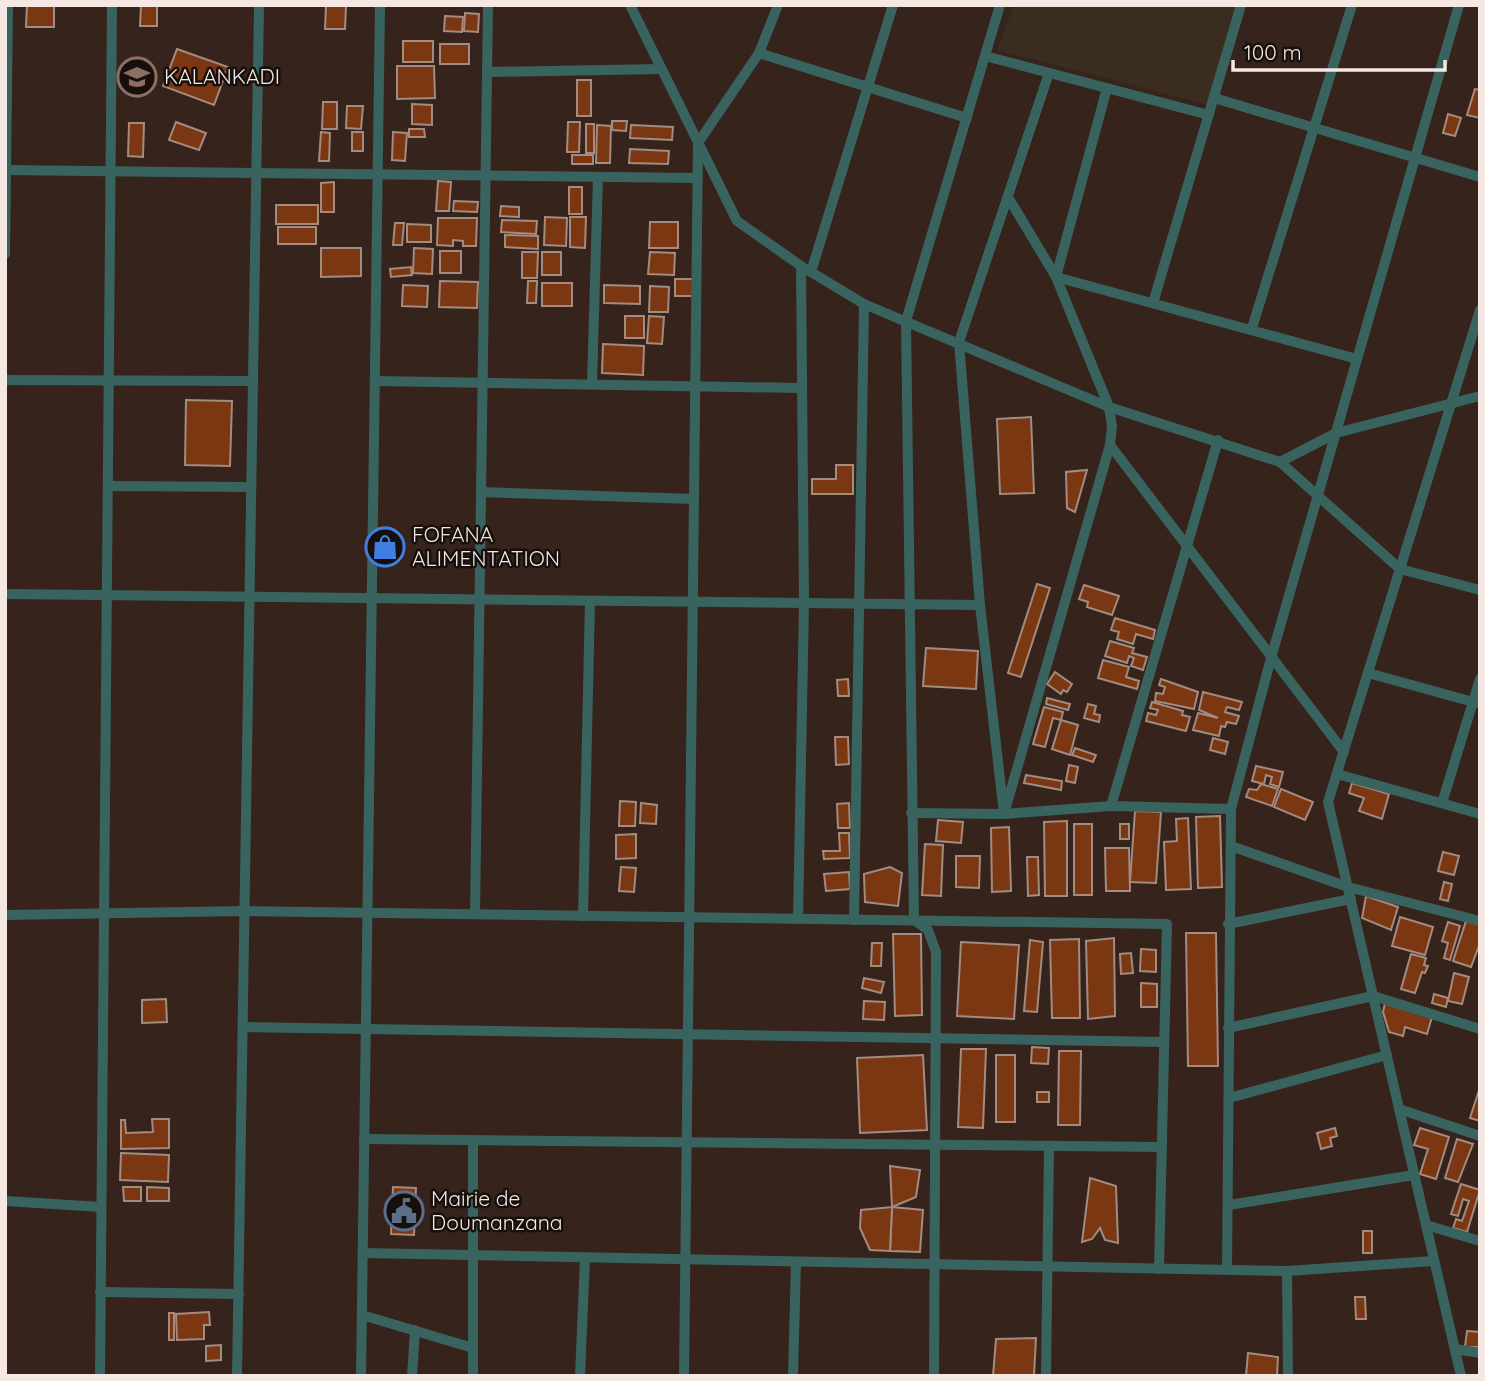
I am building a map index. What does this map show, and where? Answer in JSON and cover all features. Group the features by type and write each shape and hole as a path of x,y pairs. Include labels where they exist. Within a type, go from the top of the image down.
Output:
{"street":[{"path":"5,254 8,5"},
{"path":"100,1376 112,5"},
{"path":"237,1376 258,5"},
{"path":"361,1376 380,5"},
{"path":"475,915 488,5"},
{"path":"630,5 737,221 806,269 864,304 1109,407 1280,462 1400,569 1480,590"},
{"path":"684,1376 698,143 759,53 778,5"},
{"path":"798,919 804,603 800,387 806,269 893,5"},
{"path":"934,1376 937,1038 933,938 914,920 906,321 1000,5"},
{"path":"1153,303 1241,5"},
{"path":"1252,328 1352,5"},
{"path":"1227,1270 1231,808 1271,658 1459,5"},
{"path":"759,53 967,118"},
{"path":"985,56 1209,115"},
{"path":"487,72 662,69"},
{"path":"1004,814 980,605 959,342 1049,72"},
{"path":"1056,277 1107,88"},
{"path":"1214,98 1480,177"},
{"path":"6,170 697,178"},
{"path":"592,384 598,177"},
{"path":"1004,814 1110,444 1112,426 1109,407 1056,277 1008,197"},
{"path":"1056,277 1252,328 1357,359"},
{"path":"854,920 864,304"},
{"path":"1461,1376 1328,802 1480,310"},
{"path":"5,380 253,382"},
{"path":"375,381 800,387"},
{"path":"1280,462 1336,433 1480,396"},
{"path":"1111,806 1218,440"},
{"path":"1110,444 1344,752"},
{"path":"108,486 251,486"},
{"path":"481,492 694,499"},
{"path":"5,594 980,605"},
{"path":"583,916 590,601"},
{"path":"1368,673 1476,703"},
{"path":"1442,803 1476,703 1480,678"},
{"path":"1337,774 1480,814"},
{"path":"911,813 1004,814 1111,806 1231,808"},
{"path":"1231,846 1348,887 1480,920"},
{"path":"1228,924 1351,899"},
{"path":"5,915 244,911 1167,924 1159,1269"},
{"path":"1228,1028 1373,996 1480,1029"},
{"path":"243,1027 1164,1042"},
{"path":"1229,1098 1387,1055"},
{"path":"1399,1108 1480,1136"},
{"path":"364,1139 1162,1147"},
{"path":"473,1140 473,1376"},
{"path":"1046,1376 1049,1146"},
{"path":"1229,1205 1414,1174"},
{"path":"5,1201 101,1207"},
{"path":"1426,1225 1480,1241"},
{"path":"363,1253 1287,1271 1434,1261"},
{"path":"580,1376 585,1258"},
{"path":"793,1376 796,1262"},
{"path":"1287,1271 1288,1376"},
{"path":"100,1292 239,1294"},
{"path":"362,1315 473,1348"},
{"path":"412,1376 415,1330"},
{"path":"1455,1349 1480,1353"}],"shaded area":[{"path":"1014,5 1240,5 1209,105 997,50"}],"building":[{"path":"27,5 54,5 54,27 26,27"},
{"path":"141,5 157,5 157,26 140,26"},
{"path":"326,6 346,6 345,29 325,29"},
{"path":"465,13 479,14 478,32 464,31"},
{"path":"445,16 463,17 462,32 444,31"},
{"path":"403,41 433,41 433,62 403,62"},
{"path":"440,44 469,44 469,64 440,64"},
{"path":"177,49 228,67 214,105 163,86"},
{"path":"397,66 434,66 435,98 397,99"},
{"path":"577,80 591,80 591,116 577,116"},
{"path":"1475,89 1480,90 1480,118 1467,115"},
{"path":"323,102 337,102 337,129 322,129"},
{"path":"412,104 432,105 432,125 412,124"},
{"path":"347,106 363,106 361,129 346,128"},
{"path":"1448,114 1461,118 1455,136 1443,133"},
{"path":"612,121 627,121 626,131 612,130"},
{"path":"176,122 206,133 199,150 169,140"},
{"path":"568,122 580,122 579,152 567,152"},
{"path":"129,123 144,123 143,157 128,156"},
{"path":"586,124 594,124 594,153 586,153"},
{"path":"597,125 611,126 610,163 596,163"},
{"path":"631,125 673,127 672,140 630,138"},
{"path":"409,129 424,129 425,137 409,137"},
{"path":"321,132 330,133 329,161 319,161"},
{"path":"352,132 363,132 363,151 352,151"},
{"path":"393,132 407,133 405,161 392,160"},
{"path":"630,149 669,151 668,164 629,163"},
{"path":"572,155 593,155 593,164 572,164"},
{"path":"438,181 451,182 449,211 436,211"},
{"path":"334,182 334,212 321,212 321,183"},
{"path":"569,187 582,187 582,214 569,214"},
{"path":"454,201 478,202 477,212 453,211"},
{"path":"276,205 318,205 318,224 276,224"},
{"path":"501,206 519,207 519,217 500,216"},
{"path":"545,217 567,218 566,246 544,245"},
{"path":"570,217 586,217 585,248 570,247"},
{"path":"438,218 477,218 476,246 463,246 463,241 453,240 453,246 437,245"},
{"path":"502,220 537,221 536,234 501,232"},
{"path":"650,222 678,222 678,248 649,248"},
{"path":"395,223 404,223 402,245 393,245"},
{"path":"407,224 431,225 431,242 407,242"},
{"path":"278,227 316,227 316,244 278,244"},
{"path":"505,235 538,236 538,249 505,247"},
{"path":"321,248 361,248 361,276 321,277"},
{"path":"414,248 433,249 432,274 413,273"},
{"path":"440,251 461,251 461,273 440,273"},
{"path":"522,252 538,252 537,278 522,278"},
{"path":"542,252 561,252 561,275 542,275"},
{"path":"650,252 675,253 674,275 648,274"},
{"path":"411,267 412,275 391,277 390,269"},
{"path":"675,279 693,279 693,296 675,296"},
{"path":"440,281 478,282 477,308 439,307"},
{"path":"528,281 537,281 536,303 527,303"},
{"path":"542,283 572,283 572,306 542,306"},
{"path":"403,285 428,286 427,307 402,306"},
{"path":"604,285 640,286 640,304 604,303"},
{"path":"650,286 669,287 668,312 649,312"},
{"path":"625,316 644,316 644,338 625,338"},
{"path":"649,316 664,317 662,344 647,343"},
{"path":"603,344 644,346 643,375 602,373"},
{"path":"186,400 232,401 230,466 185,465"},
{"path":"1031,417 1034,493 1000,494 997,419"},
{"path":"836,465 853,465 853,494 812,494 812,479 836,479"},
{"path":"1087,470 1075,512 1067,508 1066,472"},
{"path":"1037,584 1050,588 1021,677 1008,673"},
{"path":"1084,585 1119,596 1112,615 1087,607 1088,602 1079,599"},
{"path":"1115,618 1155,630 1153,639 1136,634 1133,644 1117,639 1119,632 1111,630"},
{"path":"1110,641 1134,648 1132,653 1147,657 1143,670 1131,666 1134,658 1129,656 1127,663 1105,656"},
{"path":"926,648 978,651 976,689 923,686"},
{"path":"1103,660 1129,667 1126,677 1139,681 1137,689 1098,678"},
{"path":"1055,672 1072,684 1067,692 1063,690 1061,694 1047,684"},
{"path":"848,679 849,696 838,696 837,680"},
{"path":"1161,679 1198,692 1194,709 1155,701 1156,693 1163,694 1165,687 1159,685"},
{"path":"1203,692 1242,702 1239,710 1227,707 1225,712 1239,716 1236,724 1227,722 1225,727 1221,726 1219,736 1193,730 1198,713 1218,718 1199,710"},
{"path":"1047,698 1070,704 1068,710 1046,704"},
{"path":"1152,702 1183,711 1182,715 1190,717 1186,731 1146,721 1148,713 1156,715 1158,710 1150,708"},
{"path":"1088,704 1096,706 1094,714 1100,715 1099,722 1084,718"},
{"path":"1044,707 1063,712 1061,720 1053,718 1045,747 1033,744"},
{"path":"1061,720 1078,725 1070,755 1052,749"},
{"path":"835,737 848,737 849,764 836,765"},
{"path":"1213,738 1228,742 1225,754 1210,750"},
{"path":"1075,748 1096,755 1093,762 1072,755"},
{"path":"1069,765 1078,767 1075,783 1066,781"},
{"path":"1256,766 1283,772 1279,787 1270,784 1272,777 1266,775 1264,784 1252,781"},
{"path":"1026,775 1062,781 1061,790 1024,783"},
{"path":"1352,783 1389,794 1382,819 1359,811 1364,798 1349,793"},
{"path":"1261,784 1278,789 1272,806 1246,797 1249,789 1257,790"},
{"path":"1281,789 1313,802 1305,820 1274,807"},
{"path":"620,801 636,802 635,826 619,826"},
{"path":"641,803 657,805 656,824 640,823"},
{"path":"849,803 850,828 838,828 837,804"},
{"path":"1135,811 1161,812 1156,883 1130,882"},
{"path":"1220,816 1222,887 1198,888 1196,817"},
{"path":"1188,818 1191,889 1166,890 1164,842 1177,841 1176,819"},
{"path":"938,820 963,822 961,843 936,841"},
{"path":"1067,821 1067,896 1045,896 1044,822"},
{"path":"1074,824 1092,824 1092,895 1074,895"},
{"path":"1120,824 1129,824 1129,839 1120,839"},
{"path":"1009,827 1011,891 992,892 991,828"},
{"path":"839,833 849,833 850,858 824,859 823,851 840,851"},
{"path":"636,834 636,858 616,859 616,835"},
{"path":"925,844 943,845 941,896 922,895"},
{"path":"1105,848 1129,848 1130,891 1106,891"},
{"path":"1443,852 1459,856 1454,875 1438,871"},
{"path":"956,856 980,856 979,888 956,887"},
{"path":"1027,857 1038,857 1039,895 1028,896"},
{"path":"621,867 636,868 634,892 619,891"},
{"path":"890,867 902,873 898,906 865,902 864,874"},
{"path":"849,872 850,889 826,891 824,874"},
{"path":"1444,882 1452,884 1448,901 1440,899"},
{"path":"1366,896 1398,907 1391,930 1362,918"},
{"path":"1400,917 1433,927 1425,955 1392,946"},
{"path":"1466,921 1480,925 1480,943 1471,967 1453,961"},
{"path":"1448,922 1460,926 1450,960 1444,958 1448,943 1442,941"},
{"path":"1186,933 1216,933 1218,1066 1188,1066"},
{"path":"893,934 921,934 922,1015 895,1016"},
{"path":"1114,938 1115,1016 1088,1019 1086,941"},
{"path":"1079,939 1080,1018 1052,1018 1050,940"},
{"path":"1030,940 1043,942 1037,1012 1024,1011"},
{"path":"961,942 1019,945 1014,1019 957,1016"},
{"path":"872,943 882,943 881,966 871,966"},
{"path":"1141,949 1156,950 1156,972 1140,971"},
{"path":"1131,953 1133,973 1121,974 1120,954"},
{"path":"1411,954 1426,958 1424,965 1428,966 1425,973 1422,972 1415,993 1401,989"},
{"path":"1454,973 1469,977 1462,1004 1448,1001"},
{"path":"864,978 884,982 881,993 862,988"},
{"path":"1141,983 1157,984 1157,1007 1141,1007"},
{"path":"1434,994 1448,998 1446,1007 1432,1003"},
{"path":"166,999 167,1022 142,1023 142,1000"},
{"path":"864,1001 885,1002 884,1020 863,1019"},
{"path":"1385,1003 1432,1017 1427,1034 1405,1027 1403,1036 1389,1032 1383,1012"},
{"path":"1032,1047 1049,1048 1048,1064 1031,1063"},
{"path":"961,1049 986,1049 983,1128 958,1127"},
{"path":"1059,1051 1081,1051 1080,1125 1058,1125"},
{"path":"923,1055 927,1130 860,1133 857,1058"},
{"path":"996,1055 1015,1055 1015,1122 996,1122"},
{"path":"1480,1087 1480,1121 1470,1118"},
{"path":"1037,1092 1049,1092 1049,1102 1037,1102"},
{"path":"152,1119 169,1119 169,1148 121,1149 121,1120 125,1120 126,1133 153,1132"},
{"path":"1335,1128 1337,1136 1330,1138 1332,1146 1321,1149 1317,1133"},
{"path":"1420,1128 1449,1137 1436,1179 1420,1174 1428,1149 1414,1145"},
{"path":"1457,1139 1473,1144 1458,1182 1445,1178"},
{"path":"121,1153 169,1155 168,1182 120,1180"},
{"path":"890,1166 920,1170 916,1197 892,1207"},
{"path":"1090,1178 1116,1186 1118,1243 1105,1240 1100,1228 1092,1239 1082,1242"},
{"path":"1461,1184 1480,1190 1467,1232 1453,1228 1456,1219 1462,1221 1469,1201 1463,1199 1458,1216 1451,1214"},
{"path":"123,1187 141,1187 141,1201 124,1201"},
{"path":"147,1187 169,1188 169,1201 147,1201"},
{"name":"Mairie de Doumanzana","path":"393,1187 416,1188 414,1235 391,1234"},
{"path":"892,1207 923,1210 920,1252 890,1251"},
{"path":"892,1207 890,1251 870,1250 860,1228 861,1210"},
{"path":"1363,1231 1372,1231 1372,1253 1363,1253"},
{"path":"1355,1297 1365,1297 1366,1319 1356,1319"},
{"path":"209,1312 210,1325 204,1325 204,1339 177,1340 176,1314"},
{"path":"169,1313 174,1313 174,1340 169,1340"},
{"path":"1467,1331 1480,1332 1480,1347 1465,1347"},
{"path":"1036,1338 1034,1376 993,1376 996,1339"},
{"path":"221,1345 221,1360 206,1361 206,1346"},
{"path":"1248,1353 1278,1357 1277,1376 1246,1376"}],"place":[{"name":"KALANKADI","path":"137,77"},
{"name":"FOFANA ALIMENTATION","path":"385,547"},
{"name":"Mairie de Doumanzana","path":"404,1211"}]}
